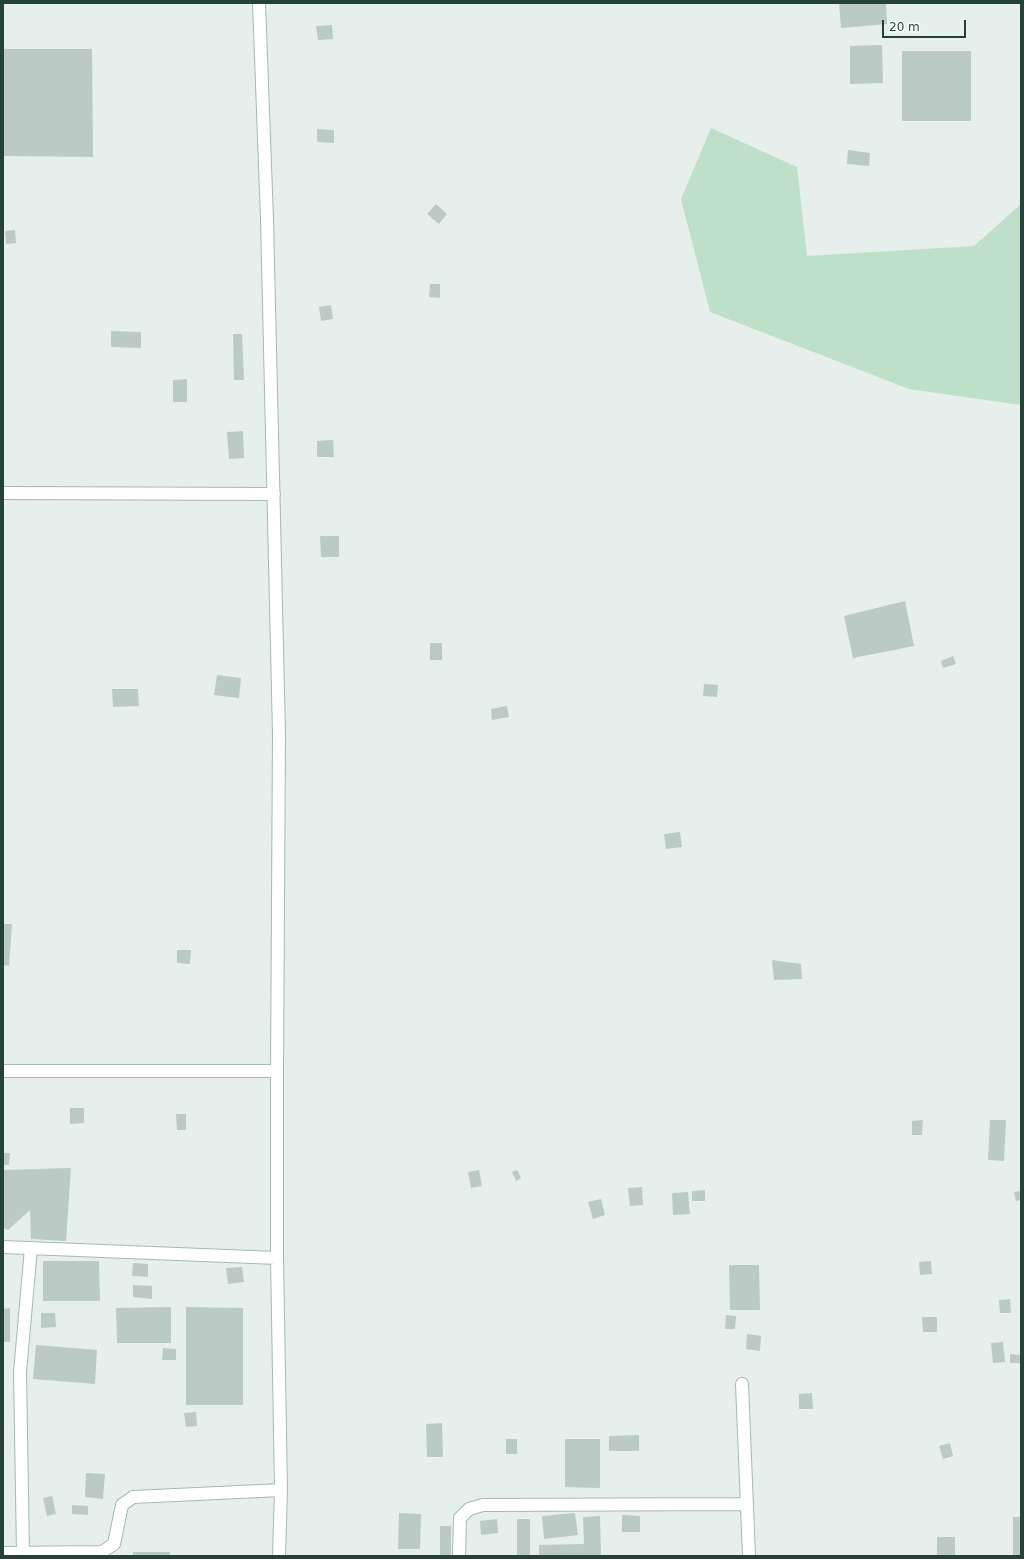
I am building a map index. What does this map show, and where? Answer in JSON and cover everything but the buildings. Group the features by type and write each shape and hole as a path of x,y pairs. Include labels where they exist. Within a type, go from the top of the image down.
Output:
{"street":[{"path":"259,3 268,219 279,734 277,1071 277,1258 281,1490 279,1556"},
{"path":"3,493 274,494"},
{"path":"3,1071 277,1071"},
{"path":"3,1247 277,1258"},
{"path":"23,1553 20,1372 31,1248"},
{"path":"742,1384 749,1556"},
{"path":"3,1553 102,1552 114,1544 122,1505 133,1497 281,1490"},
{"path":"459,1556 460,1518 469,1509 483,1505 747,1504"}],"green space":[{"path":"711,128 797,167 807,256 974,246 1021,204 1021,405 909,389 710,312 681,199"}]}
